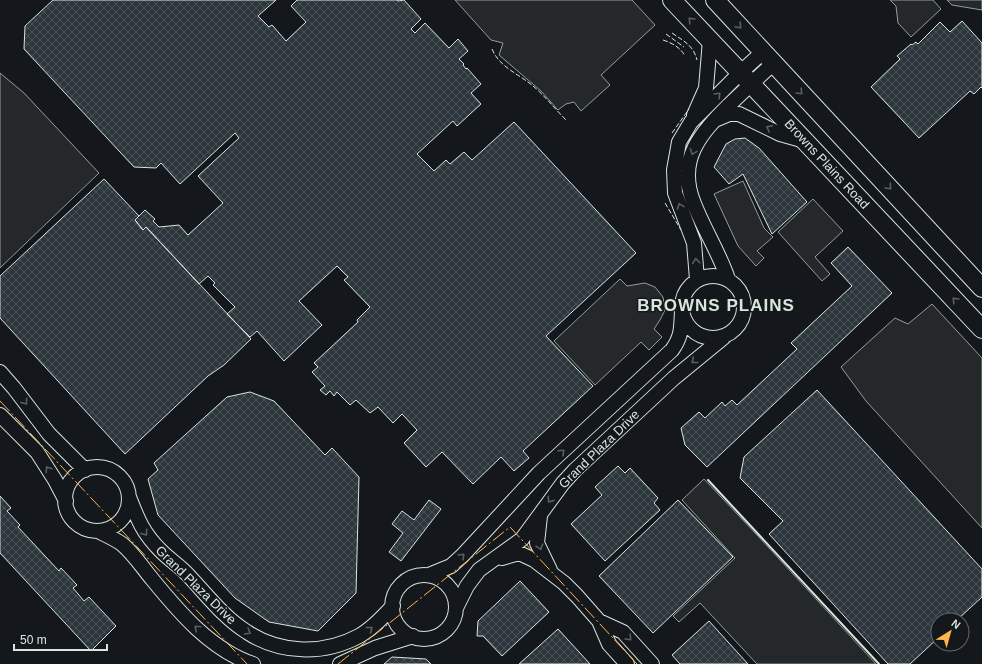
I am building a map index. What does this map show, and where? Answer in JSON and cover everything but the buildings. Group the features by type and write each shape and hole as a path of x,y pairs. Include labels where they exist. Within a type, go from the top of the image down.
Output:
{"main road":[{"name":"Browns Plains Road","path":"672,0 982,329"},
{"path":"715,0 982,288"}],"street":[{"path":"697,279 694,243 674,192 675,158 679,142 691,122 706,88 710,40"},
{"path":"691,122 746,78 768,58"},
{"path":"728,279 723,263 693,200 689,185 688,171 691,156 698,140 746,78"},
{"path":"714,120 729,114 739,114 780,134 806,142"},
{"path":"713,275 721,276 736,285 741,292 745,310 743,319 732,332 724,337 705,337 697,334 684,320 682,311 683,296 687,289 697,279 713,275"},
{"name":"Grand Plaza Drive","path":"429,575 450,566 459,559 539,473 672,350 678,341 681,332 682,311"},
{"name":"Grand Plaza Drive","path":"456,608 479,570 522,539 563,483 575,470 674,378 724,337"},
{"path":"0,372 49,434 85,470"},
{"path":"0,415 37,452 55,480 66,501"},
{"path":"93,468 109,470 118,475 124,482 128,491 128,507 124,517 117,524 108,529 98,531 82,527 75,522 67,509 66,492 70,482 85,470 93,468"},
{"name":"Grand Plaza Drive","path":"129,497 140,526 146,535 162,552 187,574 228,618 247,632 269,644 294,650 315,650 337,645 359,636 370,629 392,606"},
{"path":"540,515 537,544 554,575"},
{"name":"Grand Plaza Drive","path":"98,531 120,543 129,550 153,580 212,643 224,651 253,664"},
{"path":"492,561 519,553 534,560 554,575 599,621 609,644 627,664"},
{"path":"420,575 429,575 438,578 448,586 455,598 456,608 455,617 444,632 434,637 424,638 413,636 405,632 398,624 394,616 392,606 397,590 403,583 420,575"},
{"path":"599,621 623,632 652,664"},
{"path":"340,664 375,648 413,636"}],"shaded area":[{"path":"455,0 632,0 655,25 601,75 610,85 581,111 574,102 566,104 558,110 541,91 499,55 503,43 491,40"},
{"path":"890,0 933,0 941,9 911,37 898,23 896,6"},
{"path":"947,0 982,0 982,10 952,5"},
{"path":"0,73 24,93 99,173 0,268"},
{"path":"743,181 764,228 773,237 757,251 764,258 756,266 738,246 714,194"},
{"path":"813,199 843,231 815,257 830,274 822,281 778,232"},
{"path":"620,279 627,286 645,283 655,287 663,297 665,310 654,329 662,337 649,350 641,342 595,385 554,341"},
{"path":"932,304 982,358 982,528 866,401 841,367 895,318 908,324"},
{"path":"704,479 876,664 757,664 700,603 679,622 673,616 735,558 682,500"}],"fence":[{"path":"672,33 691,47 697,60"},
{"path":"666,34 684,47"},
{"path":"663,40 676,46 685,56"},
{"path":"492,49 499,61 528,82 546,98 566,120"},
{"path":"672,133 689,109"},
{"path":"665,203 681,230"}],"wall":[{"path":"708,480 879,664"}],"power":[{"path":"0,401 247,664"},
{"path":"338,664 510,527 637,664"}],"district":[{"name":"BROWNS PLAINS","path":"716,305"}]}
